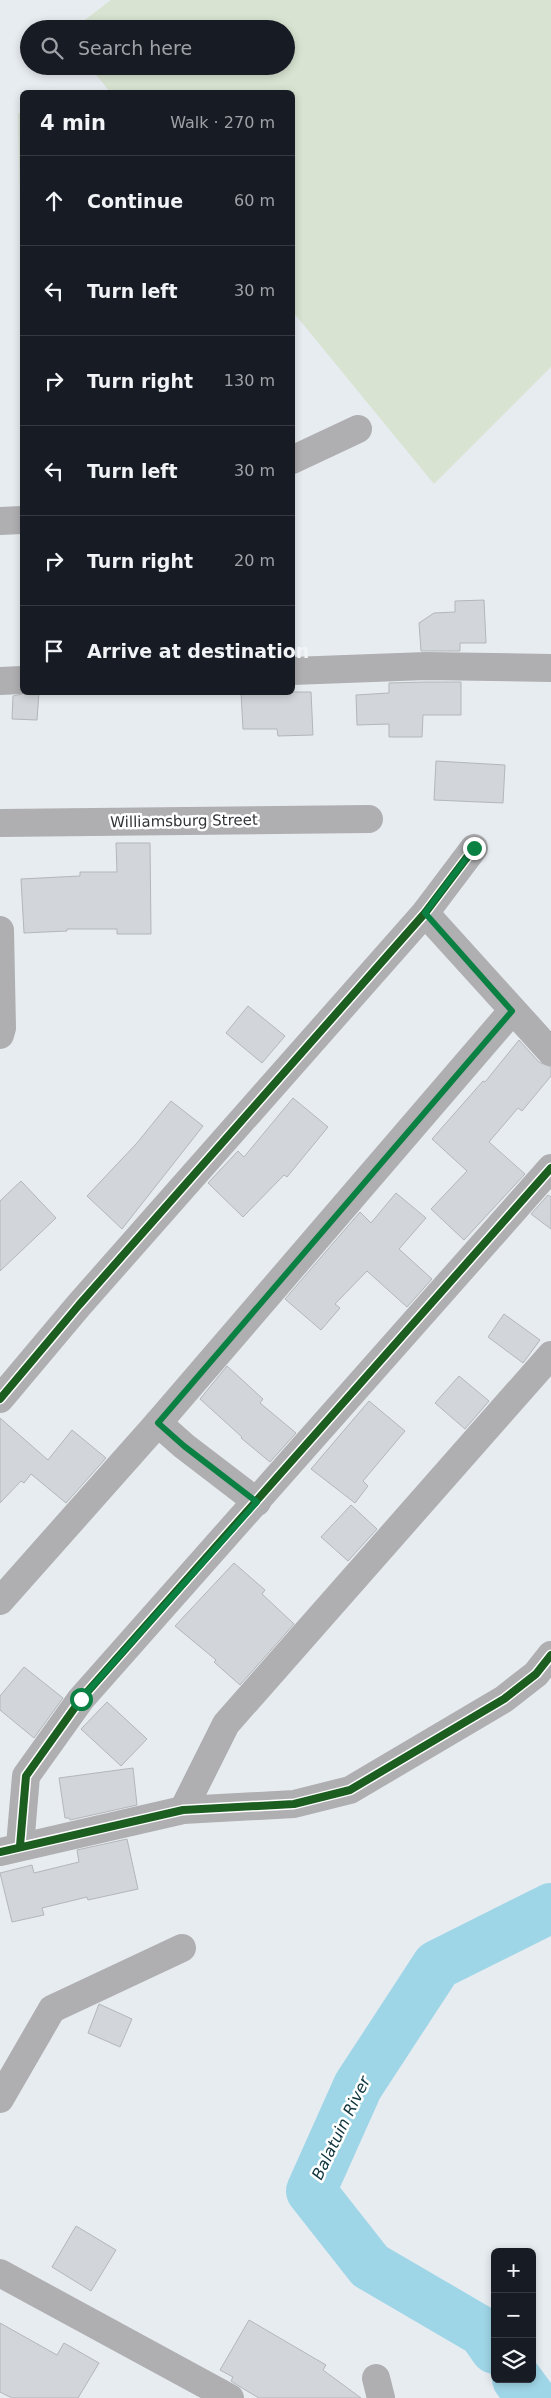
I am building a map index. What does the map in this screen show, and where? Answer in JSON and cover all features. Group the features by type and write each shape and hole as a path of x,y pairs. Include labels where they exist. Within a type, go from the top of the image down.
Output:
{"street":[{"path":"295,459 358,429"},
{"path":"0,521 20,520"},
{"path":"295,670 426,666 551,668"},
{"path":"0,681 20,680"},
{"name":"Williamsburg Street","path":"0,823 369,819"},
{"path":"0,1399 92,1290 425,913 474,848"},
{"path":"425,913 551,1052"},
{"path":"0,930 2,1028 0,1035"},
{"path":"0,1601 158,1423 512,1011"},
{"path":"551,1168 81,1699 26,1776 10,1849 183,1810 294,1804 350,1790 504,1699 536,1674 551,1655"},
{"path":"183,1810 226,1724 551,1355"},
{"path":"158,1423 184,1446 257,1502"},
{"path":"0,2099 52,2009 182,1948"},
{"path":"0,2272 230,2398"}],"green space":[{"path":"111,0 551,0 551,367 434,484 295,314 295,90 108,90 96,75 295,75 295,20 85,20"},
{"path":"18,113 20,113 20,206"}],"building":[{"path":"484,600 486,643 460,643 460,651 421,651 419,623 434,613 455,612 455,601"},
{"path":"461,682 461,715 423,715 422,737 389,737 389,724 357,725 356,695 389,693 389,683"},
{"path":"295,692 311,692 313,735 278,736 277,729 243,729 241,695 295,695"},
{"path":"39,695 37,720 12,719 13,696"},
{"path":"436,761 505,765 503,803 434,800"},
{"path":"116,843 150,843 151,934 117,934 117,929 67,929 67,931 24,933 21,879 80,876 80,872 117,872"},
{"path":"248,1006 285,1036 262,1063 226,1033"},
{"path":"519,1040 539,1062 551,1067 551,1076 522,1111 518,1108 489,1142 525,1174 464,1240 431,1209 467,1171 432,1139 483,1081 485,1082"},
{"path":"293,1098 328,1127 287,1177 284,1175 243,1217 208,1183 238,1151 244,1157"},
{"path":"171,1101 203,1126 122,1229 87,1196 137,1143"},
{"path":"21,1181 56,1218 0,1271 0,1201"},
{"path":"396,1193 426,1218 399,1249 432,1279 407,1307 367,1271 335,1304 340,1308 321,1330 285,1299 360,1212 371,1223"},
{"path":"548,1195 551,1197 551,1229 531,1214"},
{"path":"504,1314 540,1340 523,1363 488,1337"},
{"path":"227,1366 263,1399 260,1403 296,1433 270,1462 241,1438 200,1399"},
{"path":"459,1376 489,1401 465,1429 435,1403"},
{"path":"369,1401 405,1431 363,1481 368,1486 355,1503 311,1469"},
{"path":"0,1418 48,1460 72,1430 106,1458 66,1503 31,1474 24,1483 21,1481 0,1503"},
{"path":"351,1505 377,1529 348,1561 321,1537"},
{"path":"234,1563 265,1590 262,1594 294,1624 240,1685 214,1662 216,1660 175,1626"},
{"path":"24,1667 63,1698 34,1738 0,1710 0,1696"},
{"path":"107,1702 147,1739 121,1766 81,1729"},
{"path":"133,1768 137,1805 70,1820 65,1818 59,1778"},
{"path":"127,1839 138,1889 88,1900 87,1897 42,1908 44,1915 12,1922 0,1873 32,1865 34,1873 79,1862 77,1850"},
{"path":"99,2004 132,2019 120,2047 88,2033"},
{"path":"76,2226 116,2250 91,2291 52,2267"},
{"path":"249,2320 326,2365 323,2370 361,2398 259,2398 231,2381 233,2377 220,2370"},
{"path":"0,2323 57,2355 64,2343 99,2363 78,2398 12,2398 0,2392"}],"waterway":[{"name":"Balatuin River","path":"491,2343 483,2332 370,2266 311,2191 358,2086 437,1965 551,1908"},
{"name":"Balatuin River","path":"520,2383 531,2398"}],"cycle path":[{"path":"0,1399 79,1305 425,913 474,848"},
{"path":"20,1846 26,1776 81,1699 551,1168"},
{"path":"0,1852 183,1810 294,1804 350,1790 504,1699 536,1674 551,1655"}],"route":[{"path":"81,1699 257,1502 184,1446 158,1423 512,1011 425,913 474,848"}]}
